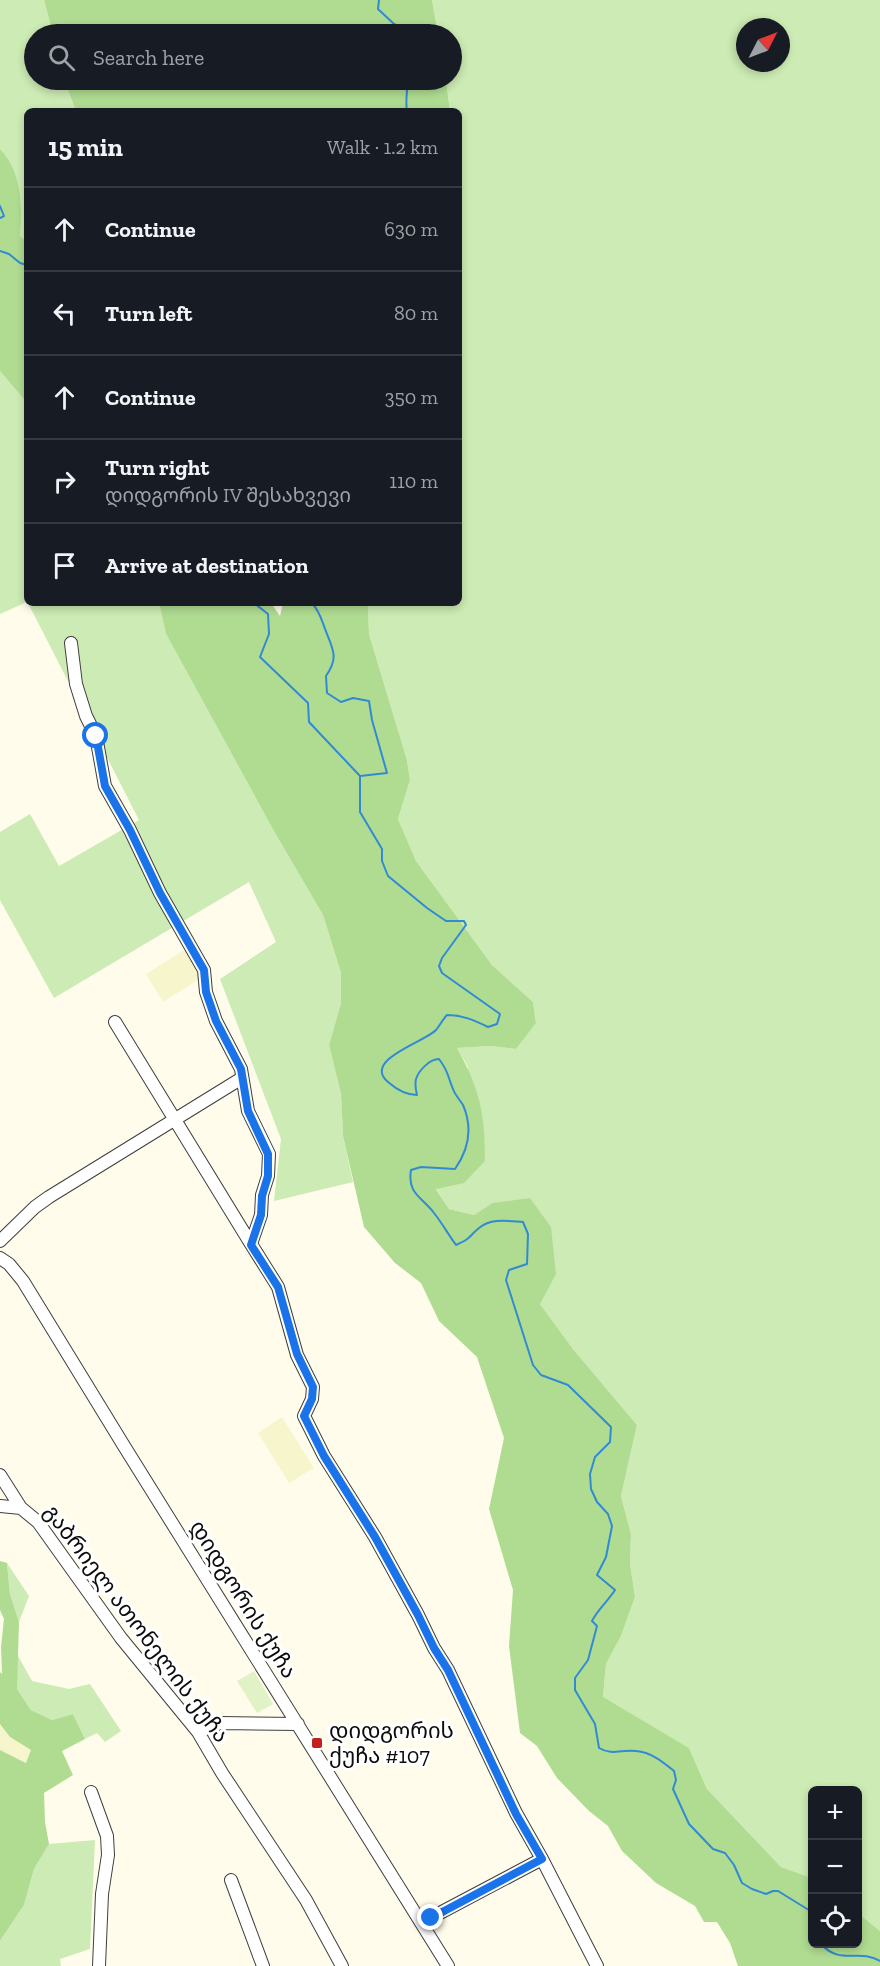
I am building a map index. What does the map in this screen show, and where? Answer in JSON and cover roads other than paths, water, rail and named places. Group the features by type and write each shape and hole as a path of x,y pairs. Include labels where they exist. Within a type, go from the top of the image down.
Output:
{"street":[{"path":"71,643 76,684 86,716 96,736 105,786 130,830 160,893 204,970 206,992 216,1021 241,1069 248,1111 268,1154 268,1176 262,1196 261,1215 251,1245"},
{"path":"115,1022 278,1287 297,1354 313,1387 312,1399 304,1416 324,1456 353,1500 448,1670 516,1814 597,1966"},
{"path":"0,1241 35,1207 49,1197 242,1078"},
{"name":"დიდგორის ქუჩა","path":"0,1258 9,1264 23,1281 148,1486 448,1966"},
{"path":"0,1474 21,1508"},
{"name":"გაბრიელ ათონელის ქუჩა","path":"0,1506 21,1508 38,1522 121,1638 198,1732 222,1773 306,1899 342,1966"},
{"path":"198,1732 220,1723 298,1724"},
{"path":"91,1792 107,1836 108,1855 102,1894 99,1966"},
{"path":"421,1923 542,1859"},
{"path":"231,1880 263,1966"}],"waterway":[{"path":"379,0 378,9 394,24"},
{"path":"407,90 407,108"},
{"path":"0,206 4,216 0,218"},
{"path":"0,251 24,264"},
{"path":"258,606 268,614 269,634 260,657 308,703 309,722 360,776"},
{"path":"314,606 333,650 332,665 326,676 327,693 341,702 353,698 369,701 387,773 360,776 360,812 382,849 382,861 388,876 446,921 464,921 466,925 442,958 439,966 442,973 500,1014 497,1024 488,1027 468,1018 447,1015 430,1035 398,1052 383,1066 382,1074 388,1082 401,1091 417,1095 417,1076 425,1066 439,1059 463,1105 468,1122 469,1130 464,1154 455,1169 421,1167 411,1170 411,1185 456,1245 489,1223 523,1222 528,1234 527,1264 509,1270 506,1280 533,1365 541,1375 568,1385 611,1427 610,1442 595,1457 590,1474 591,1489 597,1502 608,1514 612,1526 606,1557 597,1575 615,1590 592,1621 597,1626 588,1660 575,1678 575,1690 595,1724 599,1748 609,1752 647,1753 674,1771 676,1780 673,1789 689,1824 713,1849 725,1853 734,1865 742,1883 766,1894 778,1891 808,1910"},
{"path":"825,1948 843,1956 865,1956 880,1961"}],"place":[{"name":"დიდგორის ქუჩა #107","path":"317,1743"}]}
